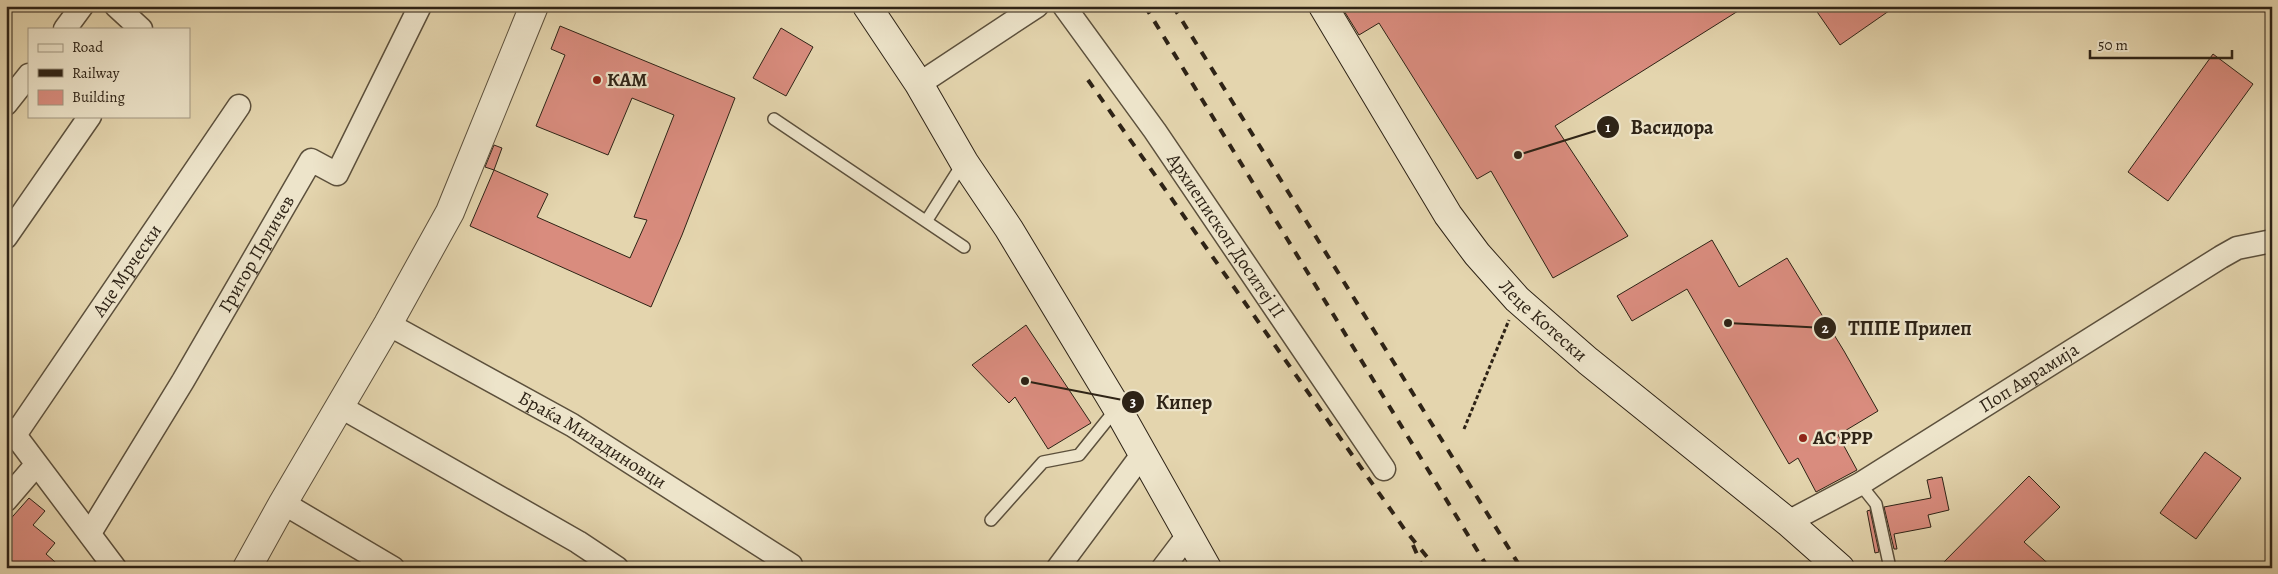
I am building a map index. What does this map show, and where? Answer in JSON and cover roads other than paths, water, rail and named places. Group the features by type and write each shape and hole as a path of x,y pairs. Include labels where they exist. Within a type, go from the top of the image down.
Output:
{"main road":[{"path":"248,568 283,503 388,324 450,212 534,6"},
{"path":"867,6 919,84 964,162 1009,229 1144,452 1207,568"},
{"name":"Леце Котески","path":"1322,6 1448,215 1477,254 1517,299 1588,361 1788,522 1840,568"}],"street":[{"path":"66,28 82,6"},
{"path":"116,6 139,28"},
{"name":"Григор Прличев","path":"90,533 183,381 311,160 337,174 420,6"},
{"path":"919,84 1037,6"},
{"name":"Архиепископ Доситеј II","path":"1064,6 1156,131 1384,470"},
{"path":"6,104 28,76"},
{"name":"Аце Мрчески","path":"11,431 239,106"},
{"path":"6,236 89,118"},
{"name":"Поп Аврамија","path":"1788,522 1860,484 2221,257 2237,248 2272,241"},
{"name":"Браќа Миладиновци","path":"388,324 572,425 791,565"},
{"path":"339,406 578,542 617,568"},
{"path":"11,431 115,568"},
{"path":"1058,568 1144,452"},
{"path":"6,500 36,464"},
{"path":"283,503 393,568"},
{"path":"1164,568 1188,535"}],"lane":[{"path":"774,119 927,220 964,247"},
{"path":"927,220 964,162"},
{"path":"991,520 1043,462 1079,454 1117,408"},
{"path":"1860,484 1876,504 1890,568"}],"railway":[{"path":"1145,6 1488,568"},
{"path":"1173,6 1521,568"},
{"path":"1088,80 1405,530 1436,568"},
{"path":"1413,545 1423,568"}],"place":[{"name":"КАМ","path":"597,80"},
{"name":"Васидора","path":"1518,155"},
{"name":"ТППЕ Прилеп","path":"1728,323"},
{"name":"Кипер","path":"1025,381"},
{"name":"АС РРР","path":"1803,438"}]}
